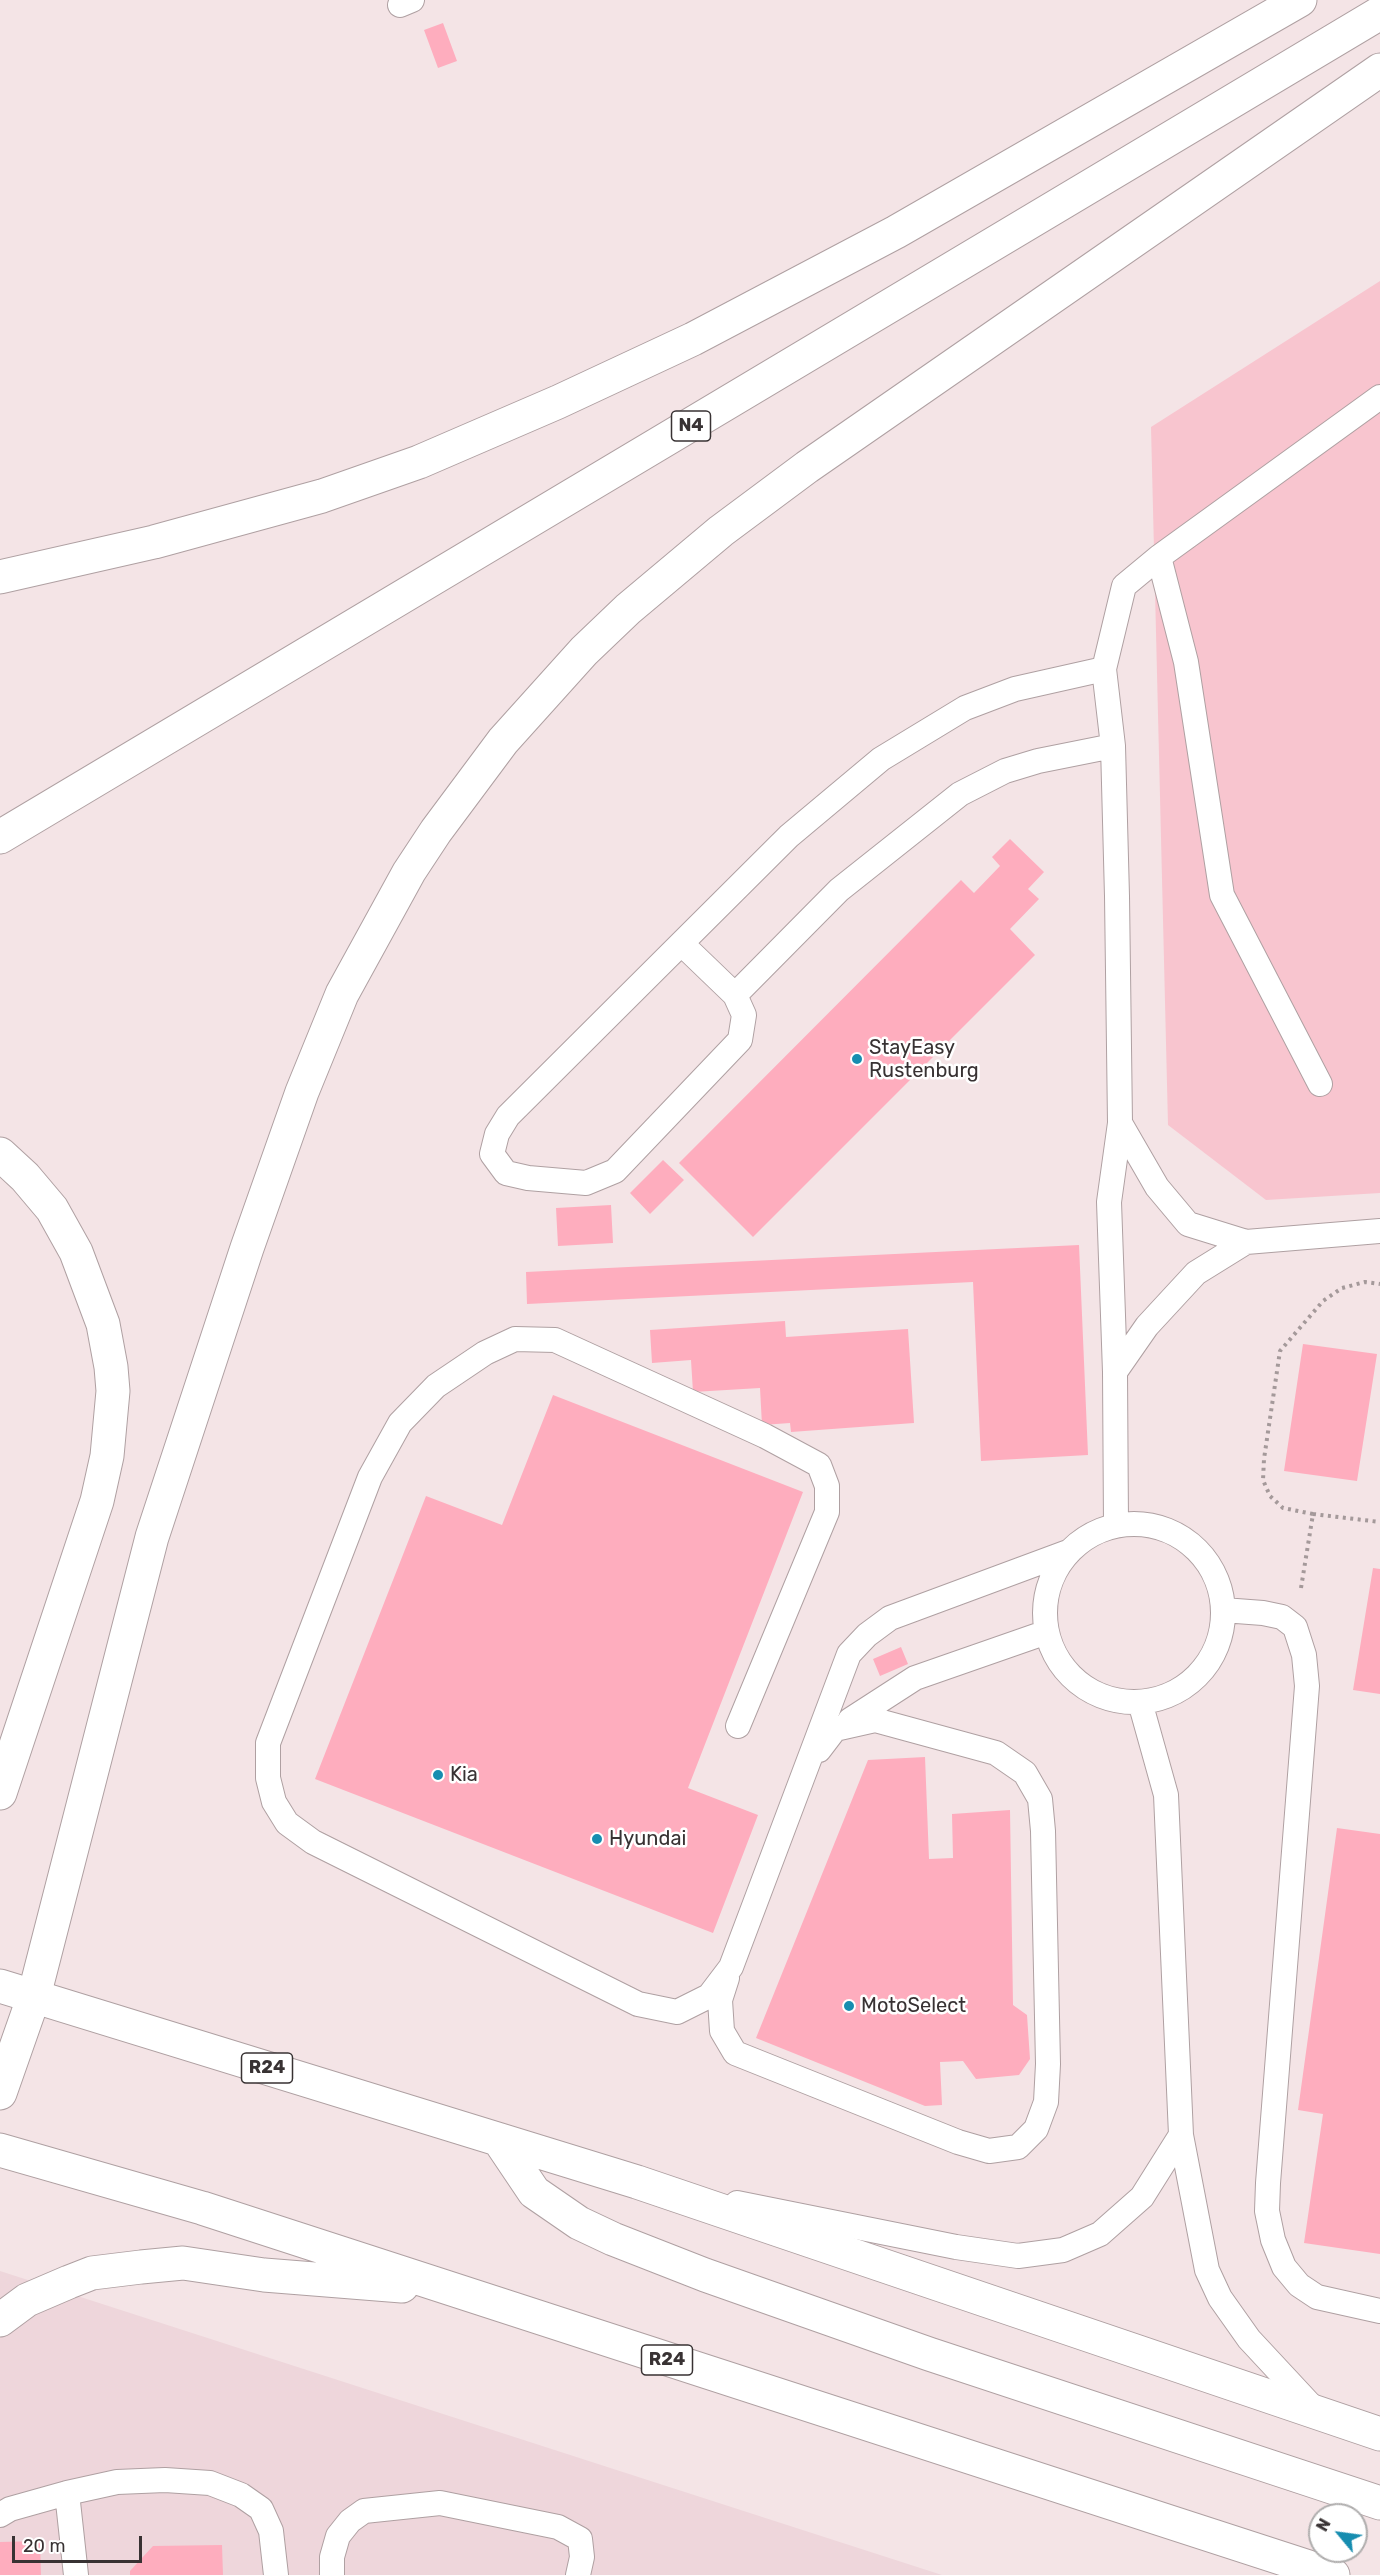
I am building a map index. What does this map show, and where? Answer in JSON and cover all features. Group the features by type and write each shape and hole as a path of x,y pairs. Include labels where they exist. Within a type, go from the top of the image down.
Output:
{"main road":[{"path":"0,577 154,542 322,496 419,462 558,402 693,339 896,232 1300,0"},
{"name":"N4","path":"0,837 1380,14"},
{"path":"0,2093 34,1996 152,1537 246,1248 302,1092 342,994 403,882 436,831 503,741 584,651 628,609 721,531 807,467 1380,70"},
{"path":"0,1154 52,1209 76,1252 103,1324 111,1367 112,1391 107,1456 97,1501 9,1744 0,1793"},
{"name":"R24","path":"0,1986 637,2182 1380,2434"},
{"path":"499,2140 534,2192 579,2223 624,2243 705,2275 929,2354 1380,2503"},
{"name":"R24","path":"0,2150 202,2208 1333,2575"},
{"path":"0,2320 27,2300 92,2273 183,2263 264,2275 451,2290"}],"lane":[{"path":"1116,1525 1115,1372 1109,1202 1120,1123 1113,746 1104,669 1124,586 1159,557 1380,397"},
{"path":"1159,557 1186,662 1222,895 1320,1084"},
{"path":"682,944 735,995 744,1015 741,1040 615,1171 586,1183 528,1178 506,1173 492,1154 497,1134 508,1116 789,836 881,759 965,708 1015,689 1104,669"},
{"path":"735,995 839,890 960,795 1005,771 1038,761 1113,746"},
{"path":"1120,1123 1157,1187 1188,1224 1246,1242 1380,1231"},
{"path":"1115,1372 1148,1326 1196,1273 1246,1242"},
{"path":"731,1967 709,1996 677,2012 638,2004 313,1842 287,1823 274,1802 268,1778 268,1743 370,1477 400,1424 436,1386 485,1353 515,1339 555,1340 565,1344 765,1436 819,1466 827,1486 827,1512 738,1726"},
{"path":"836,1729 875,1720 996,1753 1025,1773 1040,1799 1043,1831 1048,2064 1046,2102 1036,2129 1018,2147 989,2151 958,2142 735,2053 722,2031 720,2000 849,1654 867,1635 890,1618 1068,1552 1090,1535 1116,1525 1147,1524 1177,1534 1201,1553 1217,1579 1223,1610 1220,1637 1208,1662 1190,1682 1167,1696 1140,1702 1119,1701 1098,1696 1080,1685 1053,1653 1047,1632 1045,1604 1052,1576 1068,1552"},
{"path":"1223,1610 1282,1617 1295,1627 1304,1655 1307,1686 1268,2211 1273,2240 1284,2267 1299,2285 1317,2297 1380,2311"},
{"path":"809,1764 836,1729 915,1678 1047,1632"},
{"path":"1140,1702 1166,1795 1181,2135 1207,2270 1220,2298 1250,2339 1316,2412"},
{"path":"637,2182 956,2247 1018,2256 1063,2250 1100,2234 1142,2197 1181,2135"},
{"path":"0,2514 67,2493 117,2482 165,2480 210,2482 241,2495 261,2509 272,2531 276,2575"},
{"path":"67,2493 76,2575"},
{"path":"332,2575 332,2557 338,2536 350,2521 364,2511 440,2503 558,2527 580,2539 582,2557 578,2575"}],"path":[{"path":"1380,1284 1365,1282 1342,1288 1323,1301 1280,1352 1263,1480 1270,1496 1283,1508 1380,1522"},
{"path":"1295,1627 1313,1514"}],"shaded area":[{"path":"1380,281 1380,1193 1266,1200 1168,1125 1151,427"},
{"path":"0,2271 942,2575 0,2575"}],"building":[{"path":"443,23 457,61 438,68 424,30"},
{"name":"StayEasy Rustenburg","path":"1010,839 1044,872 1028,889 1039,899 1010,929 1035,955 753,1237 679,1163 961,880 974,893 1000,866 992,857"},
{"path":"663,1160 684,1180 650,1214 630,1193"},
{"path":"611,1205 613,1243 558,1246 556,1208"},
{"path":"1079,1245 1088,1455 981,1461 973,1282 527,1304 526,1272"},
{"path":"785,1321 786,1337 908,1329 914,1423 791,1432 790,1423 762,1425 760,1388 693,1392 691,1360 652,1363 650,1330"},
{"path":"1303,1344 1377,1354 1357,1481 1284,1471"},
{"path":"553,1395 803,1492 688,1788 758,1815 713,1933 315,1779 426,1496 502,1525"},
{"path":"1373,1568 1380,1569 1380,1694 1353,1690"},
{"path":"901,1647 908,1664 880,1676 873,1659"},
{"path":"925,1757 929,1859 953,1858 952,1814 1010,1810 1013,2005 1027,2015 1030,2059 1019,2075 976,2079 963,2061 940,2062 942,2105 925,2106 756,2038 868,1760"},
{"path":"1337,1828 1380,1834 1380,2254 1304,2243 1323,2114 1298,2110"},
{"path":"40,2541 41,2575 0,2575 0,2542"},
{"path":"222,2545 223,2575 130,2575 130,2571 153,2546"}],"place":[{"name":"StayEasy Rustenburg","path":"857,1059"},
{"name":"Kia","path":"438,1775"},
{"name":"Hyundai","path":"597,1839"},
{"name":"MotoSelect","path":"849,2006"}]}
